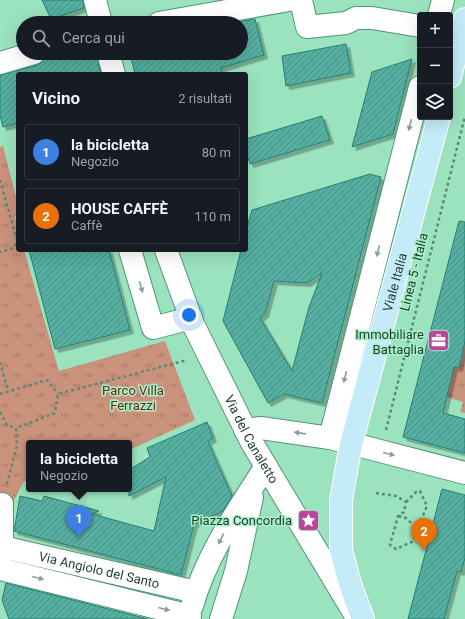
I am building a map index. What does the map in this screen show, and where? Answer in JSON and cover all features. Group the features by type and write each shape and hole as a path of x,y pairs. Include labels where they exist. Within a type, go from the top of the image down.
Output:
{"main road":[{"path":"453,64 465,19"},
{"name":"Viale Italia","path":"363,619 350,584 341,550 341,500 348,471 351,444 438,120"}],"street":[{"path":"95,0 99,16"},
{"path":"198,16 288,0"},
{"path":"301,0 307,28 346,24 356,18 372,18 417,26"},
{"path":"440,12 443,0"},
{"path":"0,63 16,58"},
{"path":"110,60 113,72"},
{"name":"Viale Italia","path":"330,438 417,99"},
{"path":"131,252 153,328 190,318"},
{"name":"Via del Canaletto","path":"167,252 190,318 245,430 261,474 358,619"},
{"path":"245,430 261,428 330,438 465,473"},
{"path":"189,617 196,592 228,524 261,474"},
{"path":"221,619 236,571 261,474"},
{"name":"Via Angiolo del Santo","path":"2,504 1,552 196,592"},
{"name":"Via Angiolo del Santo","path":"0,569 189,617"}],"path":[{"name":"Linea 5 - Italia","path":"386,434 410,330 465,116"},
{"path":"0,180 16,240 14,248 0,252"},
{"path":"0,362 8,391"},
{"path":"58,394 173,364"},
{"path":"0,394 47,380 58,394 56,413 16,428 7,425 0,412"},
{"path":"2,504 17,445 16,428"},
{"path":"420,491 427,506 422,518 415,527 414,541 396,549 390,545 398,516 404,512 406,502 416,492 420,491"},
{"path":"376,493 396,496 406,502"},
{"path":"398,516 406,518 415,527"}],"green space":[{"name":"Parco Villa Ferrazzi","path":"3,146 16,197 16,252 25,252 59,371 165,341 195,420 132,449 132,440 26,440 26,481 24,481 12,504 0,504 0,147"},
{"path":"465,341 465,413 460,412 463,402 447,397 454,367 459,368"}],"building":[{"path":"42,0 83,0 84,8 60,16 50,16"},
{"path":"255,19 264,55 248,60 248,20"},
{"path":"346,44 351,73 286,86 282,56"},
{"path":"412,59 393,134 352,147 372,72"},
{"path":"98,60 101,72 16,72 16,124 3,127 0,115 0,75 38,65 43,61"},
{"path":"132,60 247,60 221,68 222,72 135,72"},
{"path":"322,116 330,140 250,164 248,158 248,138"},
{"path":"370,174 381,177 322,403 284,394 268,403 223,321 240,252 248,252 248,223 252,210","holes":["322,273 309,307 292,371 260,318 265,314 274,281 307,283"]},
{"path":"459,221 465,222 465,341 459,368 454,367 443,413 465,419 465,453 403,437"},
{"path":"30,252 110,252 130,330 55,349"},
{"path":"207,422 213,438 208,442 232,496 223,511 194,524 181,575 14,531 20,496 42,501 44,496 99,511 92,514 154,531 166,477 129,496 129,492 132,492 132,468 150,457 147,448"},
{"path":"442,489 465,495 465,558 461,572 457,571 444,619 408,619"},
{"path":"6,583 148,619 9,619 2,600"}],"place":[{"name":"Immobiliare Battaglia","path":"439,341"},
{"name":"Piazza Concordia","path":"308,520"},
{"name":"la bicicletta","path":"79,538"},
{"name":"HOUSE CAFFÈ","path":"424,551"}]}
